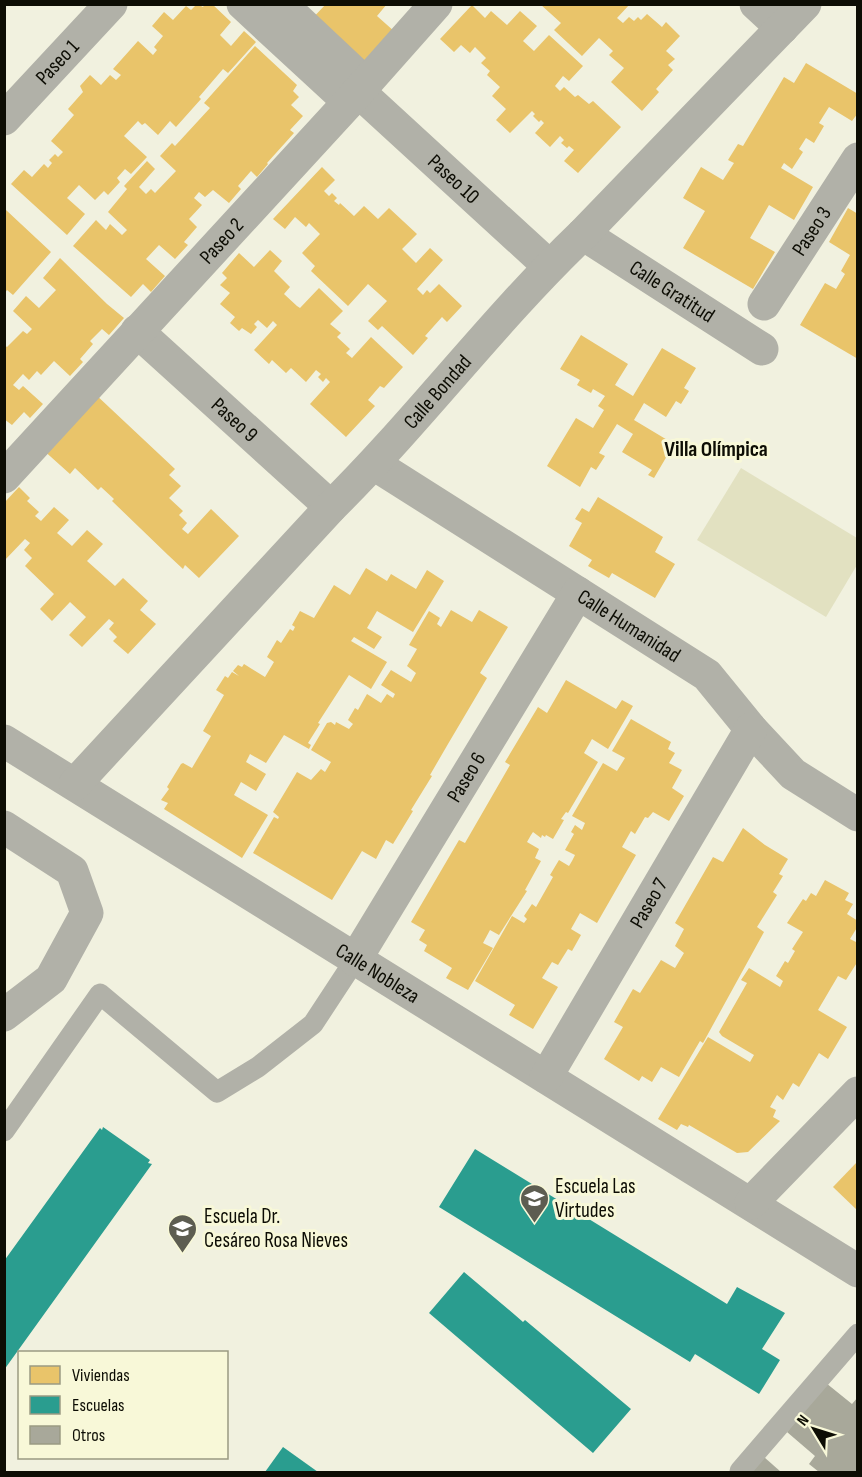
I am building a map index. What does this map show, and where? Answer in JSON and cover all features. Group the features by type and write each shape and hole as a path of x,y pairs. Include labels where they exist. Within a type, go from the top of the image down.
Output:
{"street":[{"name":"Paseo 1","path":"4,119 111,4"},
{"name":"Paseo 2","path":"4,477 436,4"},
{"path":"756,4 782,28"},
{"name":"Calle Bondad","path":"75,784 331,507 374,464 549,266 583,234 805,4"},
{"name":"Paseo 10","path":"258,6 358,92 549,266"},
{"name":"Paseo 3","path":"764,304 858,159"},
{"name":"Calle Gratitud","path":"583,234 762,349"},
{"name":"Paseo 9","path":"137,331 331,507"},
{"name":"Calle Humanidad","path":"374,464 707,675 751,729 793,774 858,815"},
{"name":"Paseo 6","path":"356,960 578,593"},
{"name":"Paseo 7","path":"546,1077 751,729"},
{"name":"Calle Nobleza","path":"4,741 858,1271"},
{"path":"4,827 72,871 87,913 51,979 4,1015"},
{"path":"751,1203 858,1093"}],"lane":[{"path":"4,1131 100,994 217,1092 258,1067 313,1024 356,960"},
{"path":"740,1471 858,1334"}],"green space":[{"path":"741,468 857,538 857,565 826,617 697,540"}],"building: Viviendas":[{"path":"197,4 203,7 205,4 212,4 231,22 220,35 231,46 244,31 256,42 228,73 223,69 176,127 170,121 158,135 145,123 142,125 138,121 124,136 147,157 131,174 125,169 117,178 120,182 108,195 104,191 95,200 79,185 67,198 85,214 67,235 11,184 24,170 32,177 44,164 48,168 52,163 49,160 55,154 58,157 63,152 51,141 74,115 68,109 83,92 80,86 90,75 101,85 110,75 116,80 121,75 113,69 138,41 153,55 157,50 154,47 163,36 152,26 164,12 173,20 186,6 191,10"},
{"path":"326,4 387,4 377,16 395,32 360,70 309,22"},
{"path":"540,4 630,4 617,18 623,23 629,17 634,21 638,17 641,20 647,14 662,27 666,22 680,36 666,51 675,59 668,65 673,70 656,89 659,92 642,111 611,82 624,68 609,55 613,51 599,38 582,56 554,30 561,23"},
{"path":"472,5 485,18 491,11 507,25 520,11 537,26 523,41 534,51 549,35 583,66 569,81 563,76 555,86 560,91 564,87 575,97 578,95 589,104 593,101 621,127 578,173 564,161 574,150 561,143 564,140 560,136 550,147 535,133 544,123 541,120 539,122 533,116 535,114 532,111 510,133 496,120 506,109 492,96 500,87 487,75 490,71 481,63 486,58 475,47 470,53 461,45 454,52 440,39"},
{"path":"255,46 297,85 293,91 299,97 291,105 303,116 290,130 294,133 257,177 251,171 238,186 241,189 229,203 213,190 205,197 199,192 194,198 202,205 189,219 197,227 184,242 188,245 175,259 159,245 146,259 165,276 151,292 143,284 131,297 73,246 96,220 106,230 110,224 122,235 127,230 108,212 127,189 124,186 147,161 155,169 139,187 146,194 151,189 155,193 176,171 160,156 172,143 175,146 210,108 204,103"},
{"path":"806,63 858,94 858,113 852,121 829,107 819,123 824,126 814,143 806,138 799,149 803,152 792,169 784,163 781,168 813,187 794,220 769,205 750,238 775,252 753,289 683,248 705,211 683,198 701,167 723,180 734,163 728,160 738,144 743,146 784,77 794,83"},
{"path":"322,167 335,180 324,191 329,196 332,193 337,198 334,201 339,205 340,203 354,216 364,206 378,219 389,208 417,234 402,249 416,263 430,248 443,260 417,289 423,295 427,290 430,293 439,284 462,306 447,322 442,317 425,336 428,338 413,355 382,326 378,330 368,321 387,301 368,284 348,306 311,271 315,266 302,253 320,234 309,223 306,227 295,217 285,229 273,219"},
{"path":"848,208 858,214 858,359 800,325 825,283 836,289 845,274 841,271 850,255 829,242"},
{"path":"6,210 51,252 13,295 7,290 5,293"},
{"path":"270,250 282,261 274,271 290,287 284,294 297,306 300,308 319,288 343,311 330,324 341,333 337,337 350,349 346,353 352,358 371,337 403,367 384,388 380,386 368,400 375,406 346,437 310,404 330,382 326,378 323,382 318,377 321,374 316,370 306,382 291,368 286,373 272,360 269,364 254,350 277,325 273,321 267,328 258,320 254,324 257,327 251,334 242,328 239,331 230,323 235,317 220,304 230,293 220,285 227,278 222,273 239,253 254,267"},
{"path":"60,258 124,318 109,335 102,329 90,341 93,344 80,359 83,362 70,376 54,361 41,375 37,371 29,380 23,374 13,385 19,390 23,386 43,404 30,418 24,412 12,425 4,419 4,345 7,347 23,331 27,334 32,329 13,311 26,296 39,308 56,290 43,278"},
{"path":"581,335 628,364 615,385 633,396 662,348 696,368 684,388 689,391 681,404 676,401 666,417 644,403 634,420 674,444 654,478 648,475 652,470 622,452 633,434 617,424 599,453 605,456 596,470 591,467 580,487 547,466 576,418 593,428 604,410 598,406 605,396 593,389 591,393 577,385 580,380 560,369"},
{"path":"94,393 175,469 169,475 181,486 169,498 183,511 179,515 187,523 182,529 188,534 211,509 239,536 199,578 185,565 183,569 112,501 114,499 101,487 98,490 75,468 70,474 41,448"},
{"path":"19,487 30,498 27,501 39,512 35,516 41,521 54,507 69,520 57,533 72,546 87,530 103,544 87,561 115,586 123,578 148,601 140,610 156,624 128,654 113,641 117,637 109,629 114,623 109,619 82,647 69,635 86,617 70,602 52,621 40,609 54,594 25,566 32,558 24,550 30,543 25,539 4,561 4,503"},
{"path":"598,497 663,537 655,552 675,564 655,598 612,573 609,578 588,566 592,560 569,546 582,523 575,519 582,508 589,512"},
{"path":"366,568 387,581 391,574 416,589 427,570 444,581 413,632 377,611 367,628 382,637 374,649 354,637 351,641 387,662 371,689 349,675 318,723 320,724 308,743 311,745 309,749 284,735 266,763 250,754 246,762 266,774 256,791 241,782 234,795 268,815 242,858 164,809 168,803 161,800 181,764 192,768 211,736 203,731 224,695 216,690 225,676 228,678 232,672 239,676 233,671 238,665 242,667 244,664 265,677 274,662 267,657 277,640 281,643 290,629 293,631 295,627 292,625 300,611 314,618 334,585 350,595"},
{"path":"451,610 472,622 479,610 508,627 480,673 487,678 430,775 432,776 393,844 386,840 376,859 362,851 332,900 253,853 274,817 278,819 279,817 273,812 297,772 311,780 321,769 325,772 331,762 311,750 327,723 331,722 335,725 336,722 349,729 353,724 348,720 355,708 358,710 367,694 381,703 387,694 393,698 395,694 381,685 391,670 411,682 416,673 407,666 417,649 409,645 429,611 440,618 437,624 441,627"},
{"path":"566,680 616,709 622,700 633,706 608,749 592,739 584,753 598,762 568,813 566,812 561,819 564,820 553,839 546,835 545,837 542,835 541,838 533,832 531,835 527,842 539,849 535,858 541,861 525,890 527,891 499,935 490,930 483,943 493,948 468,990 446,978 452,968 424,951 427,945 419,940 425,930 411,922 459,840 465,843 510,765 505,762 538,707 547,713"},
{"path":"631,719 671,742 668,749 675,753 669,763 682,770 672,788 684,796 669,821 653,812 648,818 645,817 635,834 631,831 622,847 636,855 597,923 580,913 571,929 581,935 572,951 568,949 558,965 552,962 542,978 558,987 533,1029 509,1015 515,1005 475,981 512,916 524,923 527,919 524,916 532,904 536,907 553,877 550,875 559,860 569,866 572,861 575,855 565,850 574,834 571,832 575,825 582,830 585,823 572,816 603,763 617,771 625,758 612,751"},
{"path":"743,828 788,859 779,874 783,876 773,892 777,895 757,927 764,932 703,1043 700,1041 679,1077 661,1067 652,1082 642,1076 639,1081 604,1059 623,1027 614,1022 633,989 640,993 661,960 675,968 684,953 675,946 684,929 675,923 713,857 723,862"},
{"path":"825,880 849,893 845,900 853,904 847,914 858,921 858,926 850,939 858,943 858,961 846,980 838,976 818,1010 847,1027 828,1059 819,1053 799,1087 793,1083 783,1100 777,1095 770,1107 776,1110 773,1117 780,1121 748,1152 737,1153 689,1125 688,1127 681,1124 677,1130 658,1119 708,1037 750,1062 754,1055 719,1032 747,983 741,980 749,968 780,987 783,981 776,976 785,961 788,963 795,951 792,949 803,932 787,923 803,899 806,901 811,893 816,896"},
{"path":"858,1161 858,1211 833,1187"}],"building: Escuelas":[{"path":"103,1127 150,1160 148,1163 152,1164 4,1370 4,1261 100,1128 102,1130"},
{"path":"475,1149 727,1304 737,1287 785,1313 762,1349 780,1360 759,1394 695,1354 690,1362 439,1207"},
{"path":"464,1272 631,1409 593,1453 429,1313"},
{"path":"283,1447 318,1472 265,1472"}],"building: Otros":[{"path":"826,1383 852,1404 858,1397 858,1472 819,1472 809,1464 815,1456 787,1432"},
{"path":"764,1457 781,1472 750,1472"}],"place":[{"name":"Escuela Las Virtudes","path":"534,1224"},
{"name":"Escuela Dr. Cesáreo Rosa Nieves","path":"183,1254"}],"district":[{"name":"Villa Olímpica","path":"716,448"}]}
